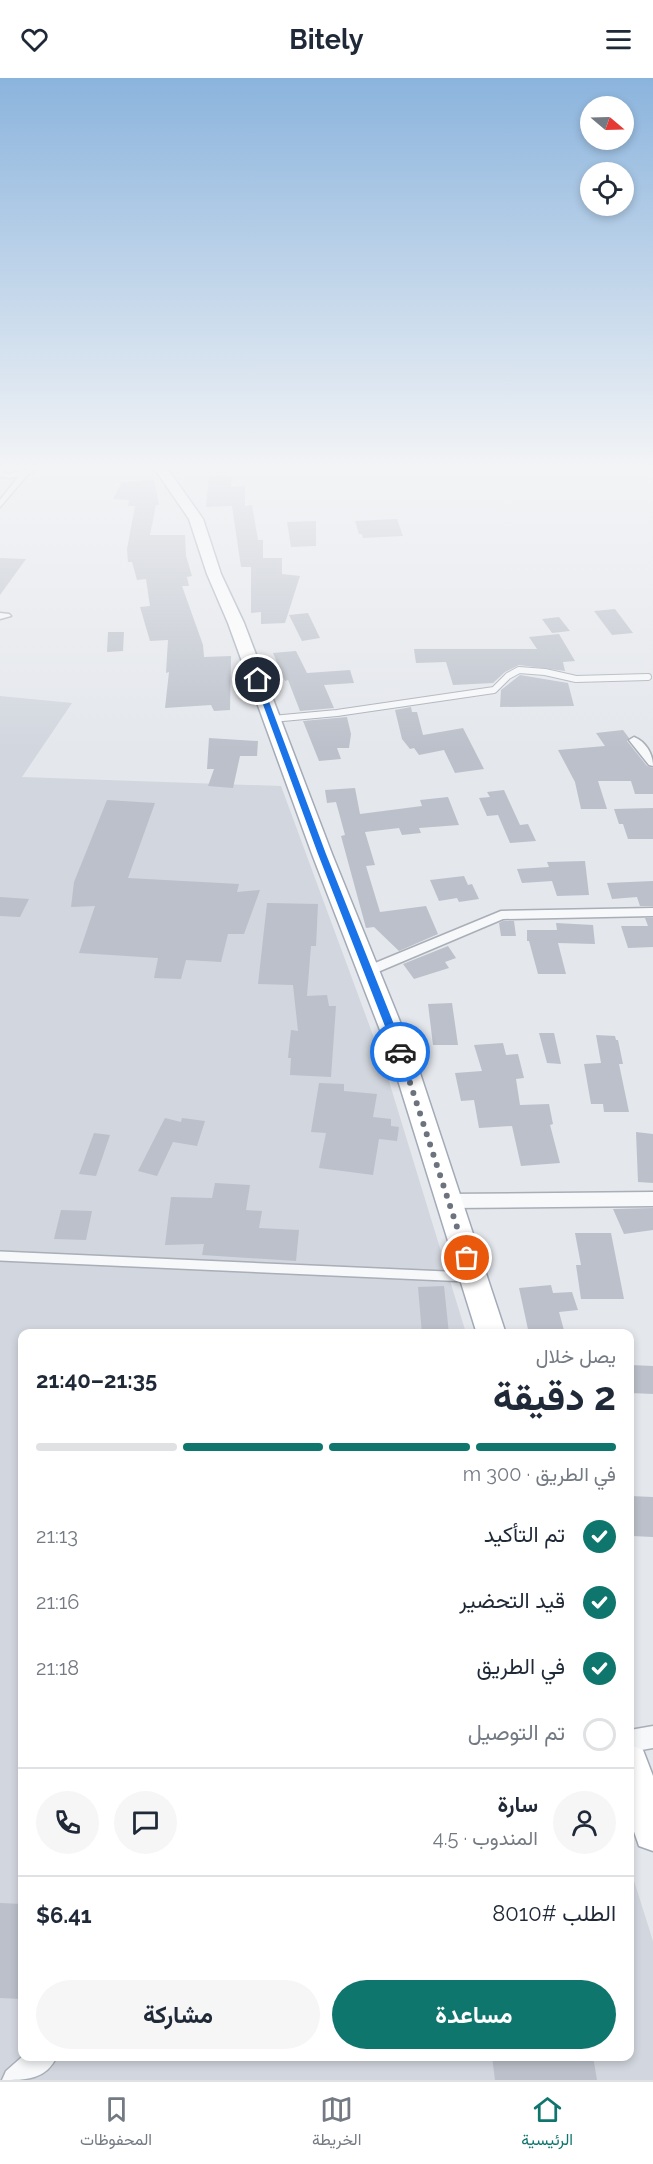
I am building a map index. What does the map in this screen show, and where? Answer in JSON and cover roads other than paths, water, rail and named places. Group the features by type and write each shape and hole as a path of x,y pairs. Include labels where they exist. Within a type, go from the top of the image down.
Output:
{"main road":[{"path":"210,561 404,1061 490,1329"},
{"path":"634,1775 653,1832"}],"street":[{"path":"634,740 653,763"},
{"path":"368,971 501,915 653,912"},
{"path":"448,1201 653,1199"},
{"path":"634,1740 653,1737"},
{"path":"15,2080 38,2061"}],"lane":[{"path":"272,719 337,713 494,690 508,676 519,670 546,672 576,679 648,677"},
{"path":"0,1256 473,1277"}]}
